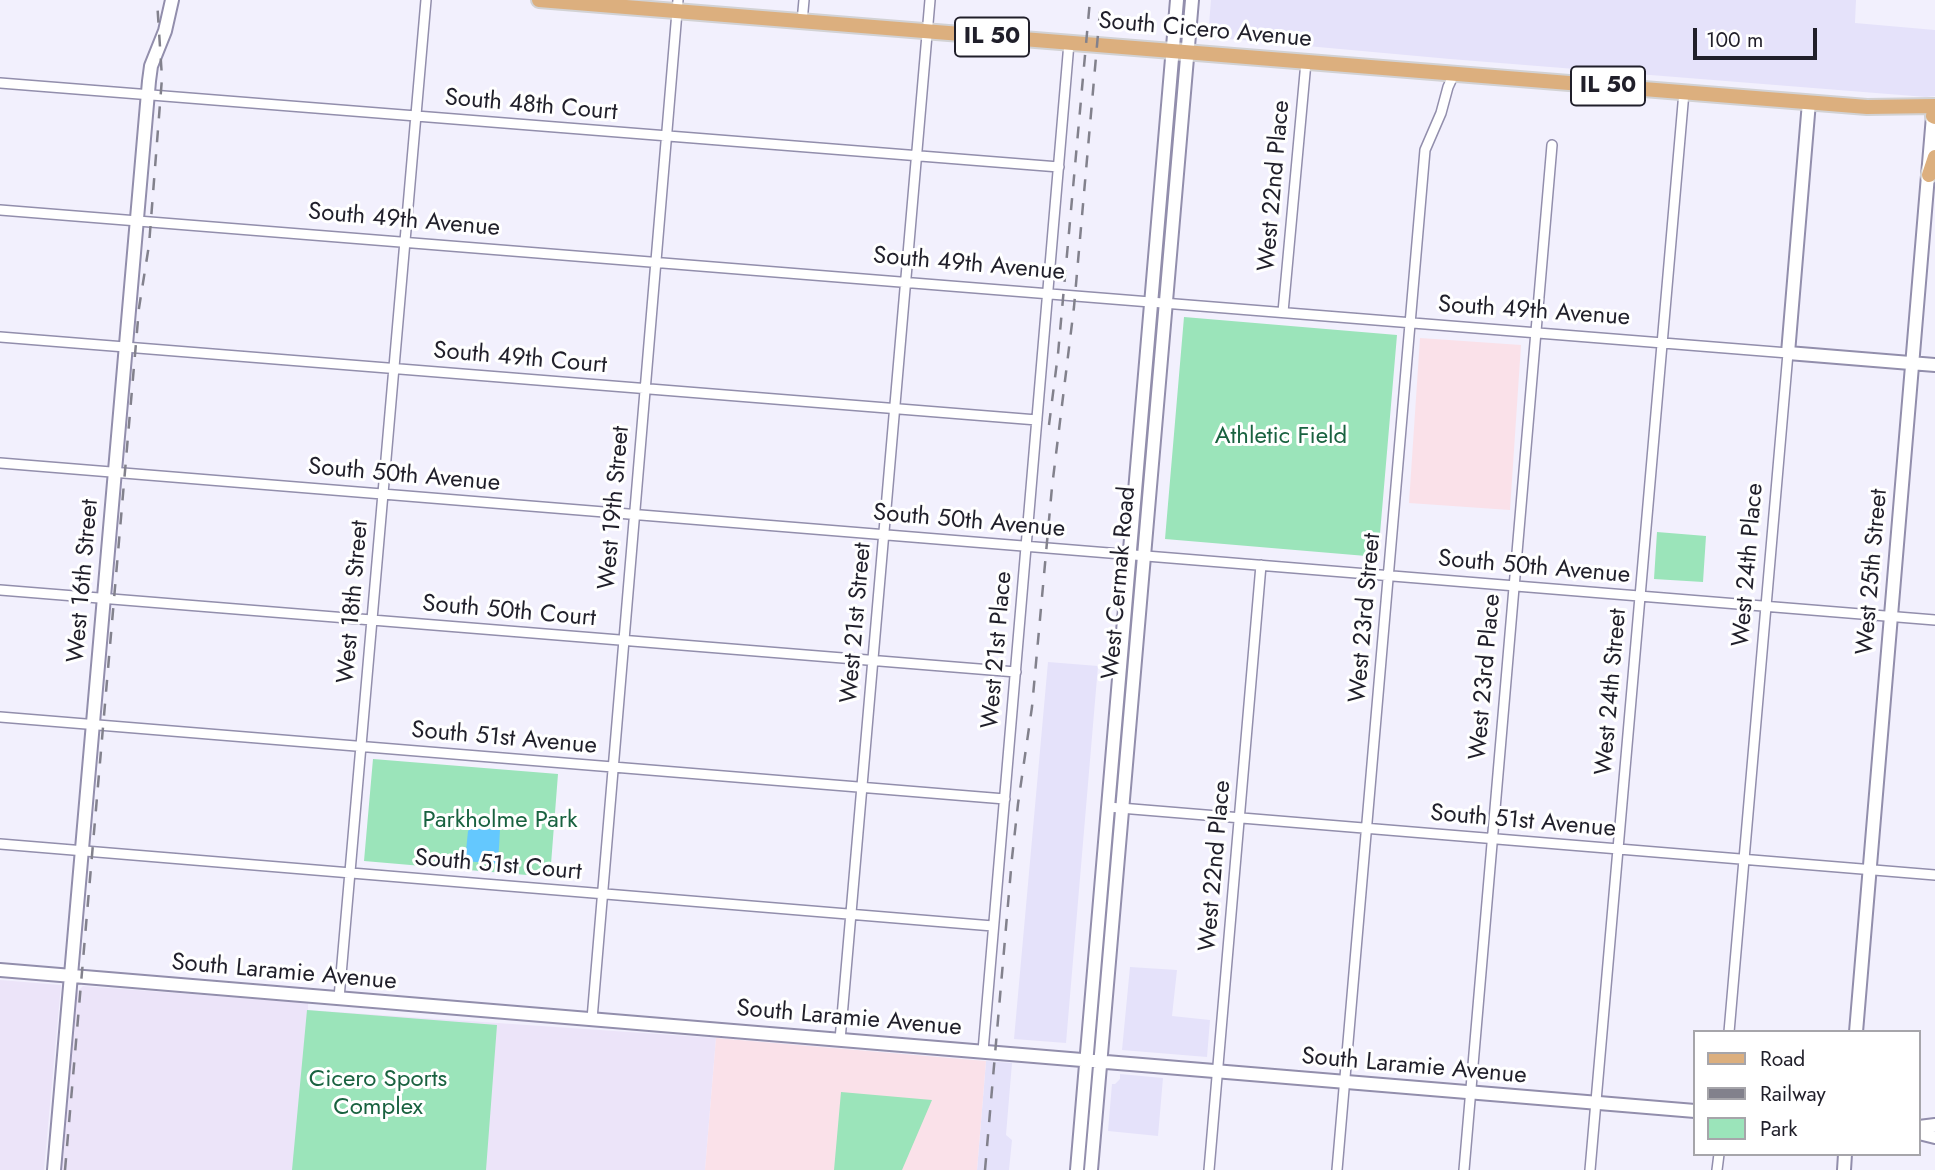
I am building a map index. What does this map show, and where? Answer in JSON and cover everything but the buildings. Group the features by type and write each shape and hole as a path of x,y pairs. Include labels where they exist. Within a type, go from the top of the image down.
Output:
{"main road":[{"name":"West 16th Street","path":"54,1170 147,94 151,66 165,31 173,0"},
{"name":"South Cicero Avenue","path":"539,0 677,6 802,22 1935,114"},
{"name":"West Cermak Road","path":"1091,1170 1166,302 1180,52 1177,0"},
{"name":"West Cermak Road","path":"1077,1170 1152,301 1180,52 1192,0"},
{"name":"West 24th Place","path":"1788,353 1809,102"},
{"name":"West 25th Street","path":"1856,1030 1935,114"},
{"path":"1929,175 1935,157"},
{"name":"South 49th Avenue","path":"1788,353 1935,365"},
{"name":"South Laramie Avenue","path":"0,970 1694,1111"}],"street":[{"name":"West 18th Street","path":"339,998 426,0"},
{"path":"802,22 804,0"},
{"name":"West 21st Street","path":"840,1040 930,0"},
{"name":"West 19th Street","path":"592,1019 677,6"},
{"name":"West 21st Place","path":"983,1051 1069,43"},
{"name":"West 22nd Place","path":"1283,313 1306,62"},
{"name":"West 23rd Street","path":"1337,1170 1425,150 1454,74"},
{"name":"South 48th Court","path":"0,83 1059,167"},
{"name":"West 24th Street","path":"1590,1170 1684,92"},
{"name":"West 23rd Place","path":"1464,1170 1552,145"},
{"name":"South 49th Avenue","path":"0,210 1788,353"},
{"name":"South 49th Court","path":"0,337 1037,420"},
{"name":"West 24th Place","path":"1729,1030 1788,353"},
{"name":"South 50th Avenue","path":"0,463 1935,620"},
{"name":"West 22nd Place","path":"1209,1170 1261,565"},
{"name":"South 50th Court","path":"0,590 1016,672"},
{"name":"South 51st Avenue","path":"0,717 1005,799"},
{"name":"South 51st Avenue","path":"1108,807 1935,874"},
{"name":"South 51st Court","path":"0,844 993,926"}],"shaded area":[{"path":"1211,0 1856,0 1855,23 1935,30 1935,96 1450,59 1208,37"},
{"path":"1420,338 1521,345 1510,510 1409,503"},
{"path":"1048,662 1098,666 1066,1043 1014,1039"},
{"path":"1130,967 1177,970 1172,1016 1210,1020 1207,1057 1122,1050"},
{"path":"0,980 61,985 44,1170 0,1170"},
{"path":"83,986 308,1003 308,1010 716,1038 705,1170 60,1170 76,993"},
{"path":"716,1038 986,1061 977,1170 705,1170"},
{"path":"986,1061 1012,1063 1006,1135 1012,1140 1009,1170 977,1170"},
{"path":"1120,1074 1163,1078 1158,1136 1108,1131 1112,1084 1120,1079"}],"green space":[{"name":"Athletic Field","path":"1184,317 1397,335 1378,557 1165,539"},
{"path":"1657,532 1706,536 1703,582 1654,579"},
{"name":"Parkholme Park","path":"373,759 558,774 550,877 364,861"},
{"name":"Cicero Sports Complex","path":"307,1010 497,1025 486,1170 292,1170"},
{"path":"841,1092 932,1100 902,1170 834,1170"}],"water":[{"path":"471,828 500,830 498,864 465,861 468,831"}],"railway":[{"path":"65,1170 139,308 149,245 162,78 157,0"},
{"path":"1049,425 1058,354 1090,0"},
{"path":"985,1170 1012,858 1032,707 1052,487 1074,307 1101,0"}]}
